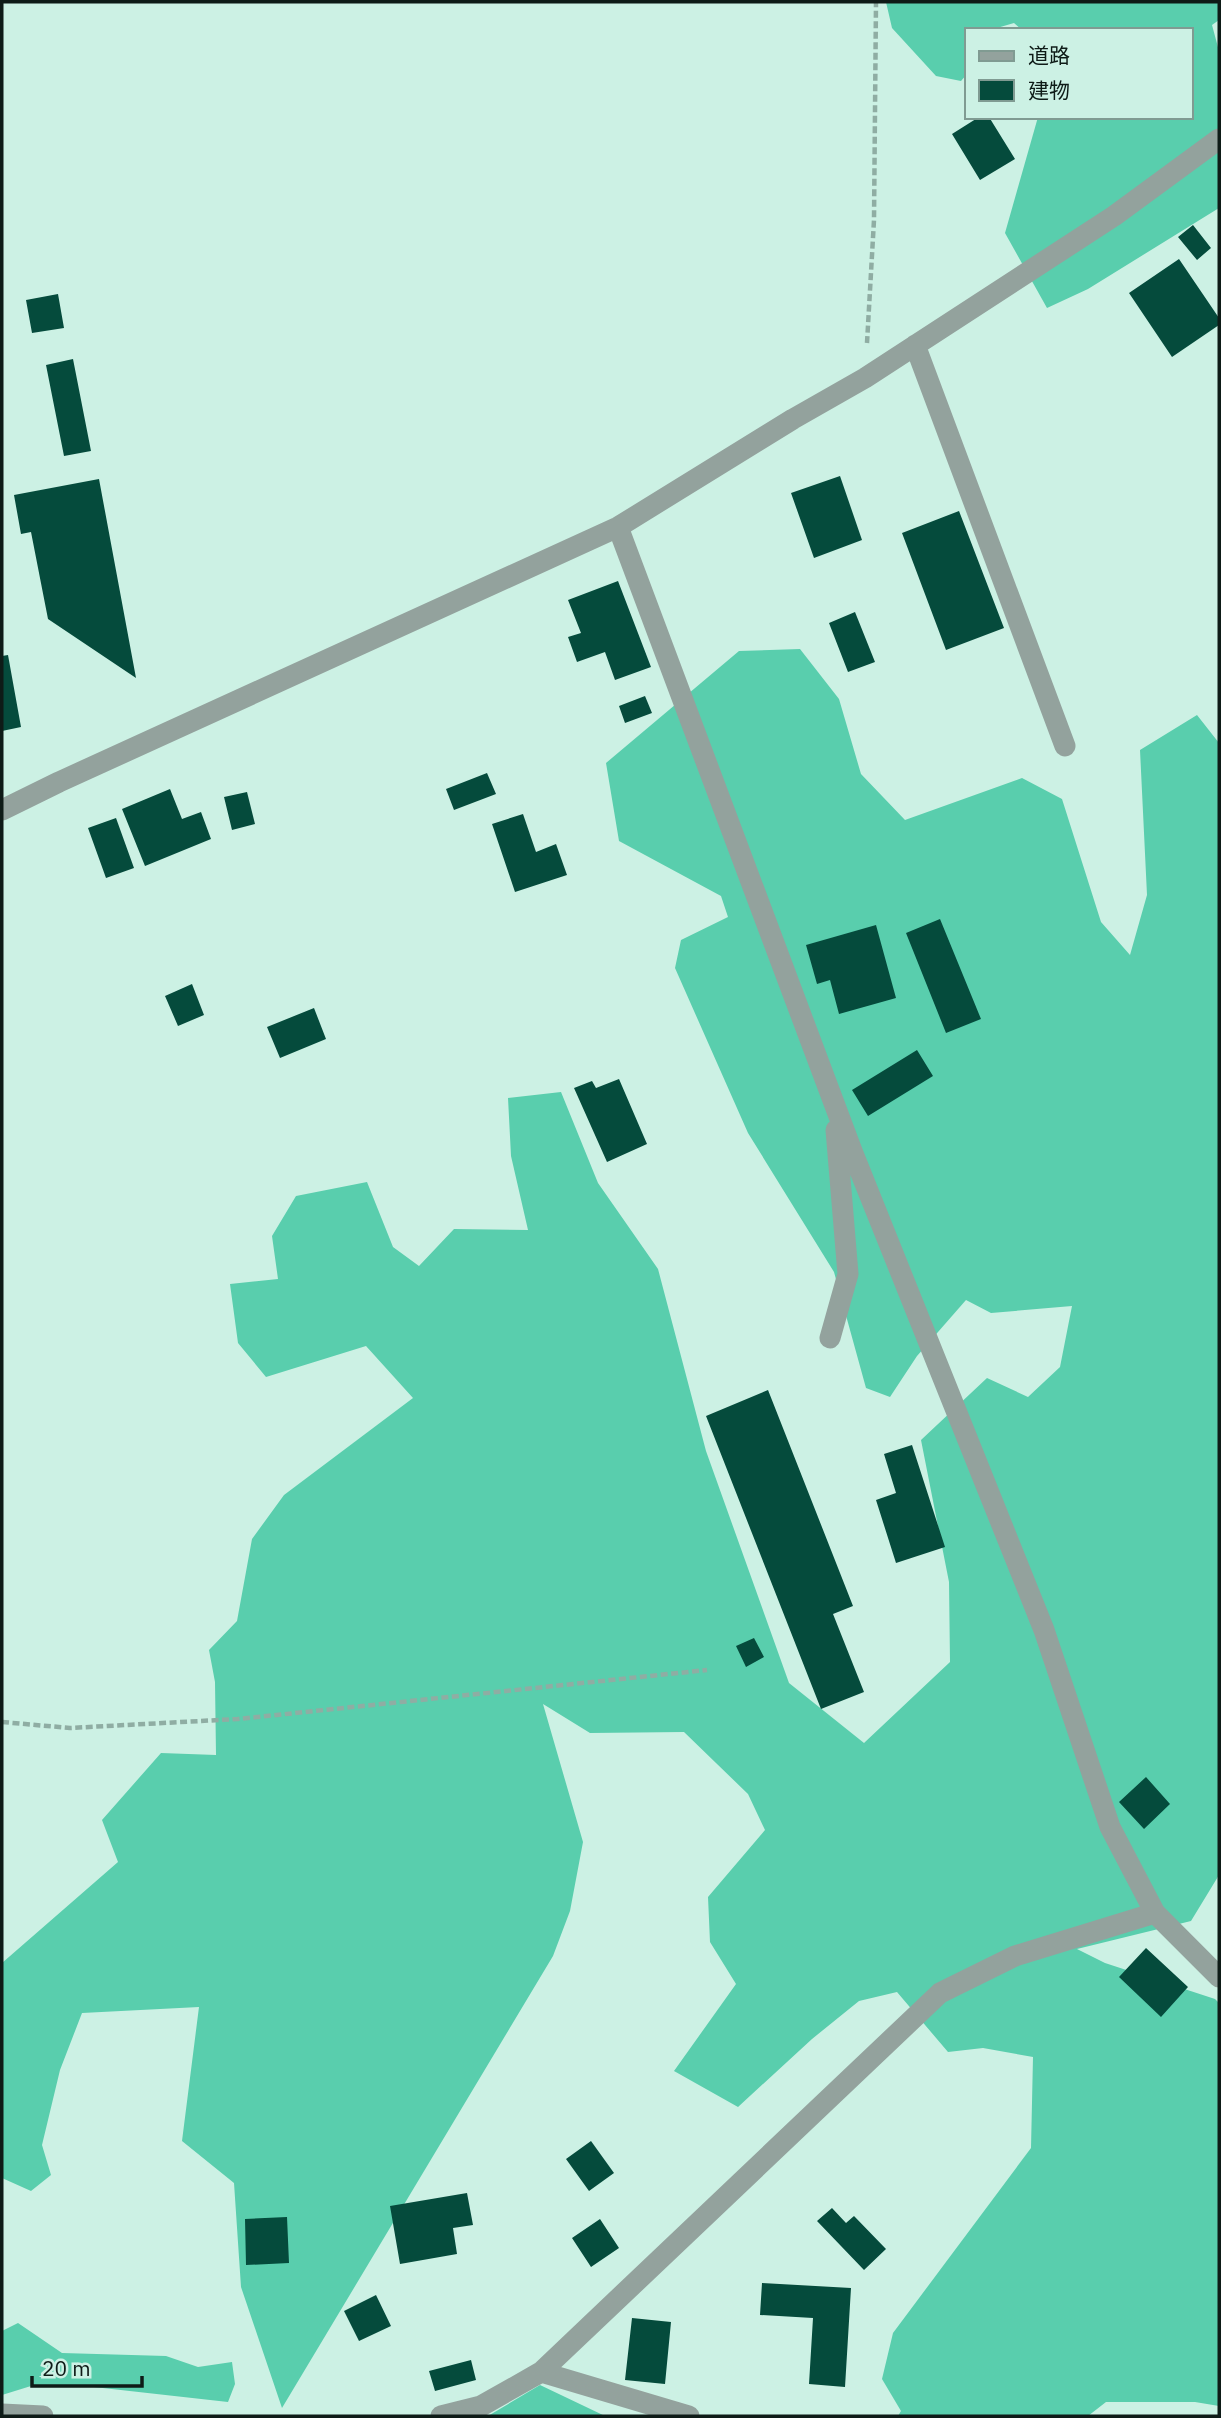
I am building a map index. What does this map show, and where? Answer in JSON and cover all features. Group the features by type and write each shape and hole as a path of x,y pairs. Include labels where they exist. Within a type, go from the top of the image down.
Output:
{"street":[{"path":"2,810 618,527 865,378 1114,216 1219,139"},
{"path":"915,345 1065,746"},
{"path":"618,527 834,1103 1044,1630 1110,1827 1155,1913 1219,1977"},
{"path":"830,1338 848,1273 834,1103"},
{"path":"441,2416 481,2406 541,2372 940,1993 1015,1956 1155,1913"},
{"path":"541,2372 689,2416"},
{"path":"2,2414 43,2416"}],"path":[{"path":"865,378 874,220 876,2"},
{"path":"2,1722 70,1728 238,1719 707,1670"}],"green space":[{"path":"886,2 1219,2 1219,20 1212,25 1219,51 1219,208 1088,289 1047,308 1005,233 1037,119 1193,119 1193,28 1020,28 1014,23 997,28 965,28 965,76 961,81 936,76 892,28"},
{"path":"800,649 839,699 861,774 905,820 1022,778 1062,799 1101,922 1130,955 1147,895 1140,750 1197,715 1219,743 1219,1875 1191,1921 1077,1949 1105,1963 1215,1999 1219,2003 1219,2406 1195,2402 1106,2402 1088,2416 898,2416 901,2411 882,2379 893,2333 1031,2148 1033,2057 983,2048 948,2052 897,1992 859,2001 812,2039 738,2107 674,2071 736,1984 710,1942 708,1897 765,1830 748,1794 684,1732 590,1733 543,1704 583,1842 570,1911 553,1956 282,2408 241,2287 234,2183 182,2141 199,2007 82,2013 60,2070 42,2145 51,2175 31,2191 2,2178 2,1963 118,1862 102,1820 161,1753 216,1755 215,1682 209,1650 237,1621 252,1539 284,1495 413,1398 366,1346 266,1377 238,1343 230,1284 278,1279 272,1236 296,1196 367,1182 393,1247 419,1266 454,1229 528,1230 511,1156 508,1098 561,1092 598,1183 658,1269 706,1451 789,1683 864,1743 950,1662 949,1582 921,1440 987,1378 1028,1397 1060,1367 1072,1306 991,1313 966,1300 917,1356 890,1397 866,1388 834,1272 748,1133 675,968 681,940 728,917 721,896 619,841 606,763 739,651"},
{"path":"18,2323 62,2353 166,2356 198,2367 232,2362 235,2384 228,2402 76,2385 31,2386 2,2395 2,2331"},
{"path":"540,2385 605,2416 488,2416"}],"building":[{"path":"976,119 990,119 1015,159 980,180 952,134"},
{"path":"1193,225 1211,248 1197,260 1178,237"},
{"path":"1179,259 1219,318 1219,325 1172,357 1129,293"},
{"path":"58,294 64,328 32,333 26,300"},
{"path":"73,359 91,451 64,456 46,365"},
{"path":"840,476 862,540 814,558 791,493"},
{"path":"99,479 136,678 48,619 31,532 21,534 14,495"},
{"path":"959,511 1004,628 946,650 902,533"},
{"path":"618,581 651,667 615,680 605,652 577,662 568,637 581,633 568,600"},
{"path":"855,612 875,662 848,672 829,623"},
{"path":"8,655 21,727 2,731 2,656"},
{"path":"645,696 652,713 625,723 619,706"},
{"path":"487,773 496,794 454,810 446,789"},
{"path":"170,789 182,819 201,812 211,839 145,866 122,809"},
{"path":"247,792 255,824 232,830 224,797"},
{"path":"523,814 536,852 556,844 567,875 515,892 492,824"},
{"path":"116,818 134,868 106,878 88,828"},
{"path":"940,919 981,1019 946,1033 906,933"},
{"path":"876,925 896,998 839,1014 830,980 817,984 806,945"},
{"path":"192,984 204,1015 178,1026 165,996"},
{"path":"314,1008 326,1039 280,1058 267,1027"},
{"path":"917,1050 933,1076 868,1116 852,1090"},
{"path":"619,1079 647,1144 607,1162 574,1088 592,1081 596,1088"},
{"path":"768,1390 853,1606 833,1614 864,1692 821,1709 706,1416"},
{"path":"912,1445 945,1547 896,1563 876,1500 896,1493 884,1454"},
{"path":"754,1638 764,1657 746,1667 736,1646"},
{"path":"1146,1777 1170,1804 1144,1829 1119,1802"},
{"path":"1146,1948 1188,1987 1161,2017 1119,1977"},
{"path":"591,2141 614,2173 589,2191 566,2159"},
{"path":"467,2193 473,2225 453,2228 457,2254 400,2264 390,2206"},
{"path":"832,2208 846,2223 854,2216 886,2249 864,2270 817,2221"},
{"path":"287,2217 289,2263 246,2265 245,2219"},
{"path":"600,2219 619,2248 591,2267 572,2238"},
{"path":"762,2283 851,2288 845,2387 809,2384 813,2318 760,2315"},
{"path":"376,2295 391,2326 359,2341 344,2311"},
{"path":"632,2318 671,2322 665,2384 625,2380"},
{"path":"471,2360 476,2380 435,2391 429,2371"}]}
